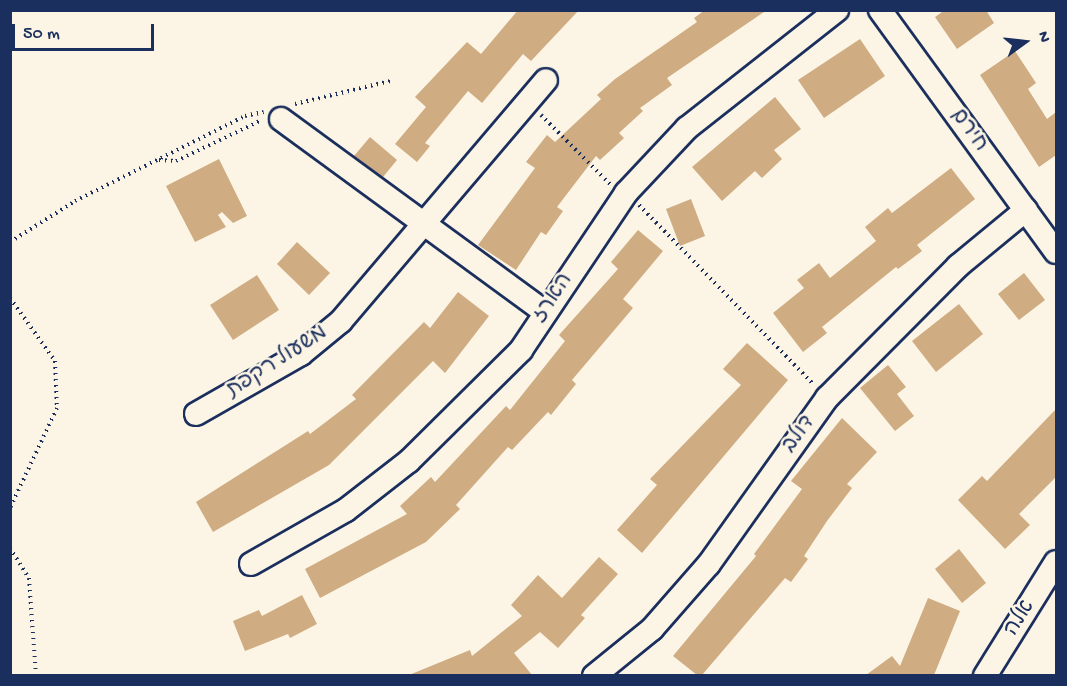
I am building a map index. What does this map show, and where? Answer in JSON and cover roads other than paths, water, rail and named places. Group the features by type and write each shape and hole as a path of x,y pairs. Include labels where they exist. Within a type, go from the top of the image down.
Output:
{"street":[{"name":"הארז","path":"251,564 346,510 409,461 521,350 625,195 687,128 837,10"},
{"name":"חירם","path":"880,10 1056,252"},
{"name":"משעול רקפת","path":"196,414 300,354 341,321 546,80"},
{"path":"280,112 425,224 545,312"},
{"name":"דולב","path":"594,675 652,629 709,564 827,398 958,266 1026,210"},
{"name":"אלה","path":"985,675 1056,562"}]}
